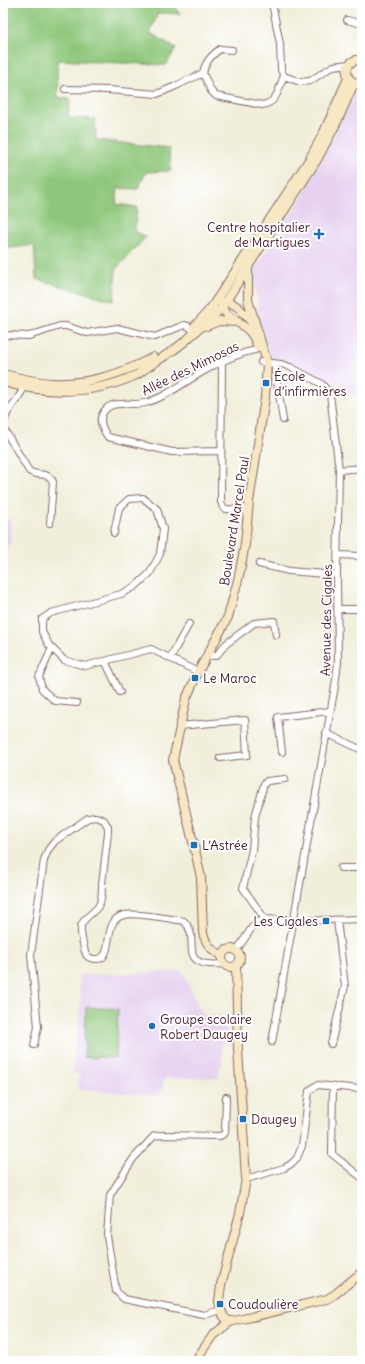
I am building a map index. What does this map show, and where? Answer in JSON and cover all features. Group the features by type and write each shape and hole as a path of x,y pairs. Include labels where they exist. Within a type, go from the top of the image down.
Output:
{"street":[{"path":"272,3 280,44 281,70 284,76 300,82 310,80 333,66 349,64 355,60 361,59"},
{"path":"347,20 362,24"},
{"path":"232,50 220,49 211,56 204,65 203,73 211,91 216,96 262,105 269,104 275,99 284,76"},
{"path":"3,382 79,382 113,375 147,361 177,342 221,303 248,266 318,158 334,120 348,76 347,68 349,64"},
{"path":"333,66 348,76 352,81 359,83"},
{"path":"65,89 108,90 157,94 203,73"},
{"path":"136,376 145,368 168,355 216,314 238,268 306,166 352,88 359,83"},
{"name":"Boulevard Marcel Paul","path":"248,266 248,300 261,348"},
{"name":"Boulevard Marcel Paul","path":"221,303 234,305 242,311 256,327"},
{"name":"Boulevard Marcel Paul","path":"221,303 226,312 251,333 268,362 262,424 248,510 240,576 228,617 198,672 186,698 173,760 201,878 203,933 206,942 211,948 222,955"},
{"path":"3,374 26,383 59,391 92,389 106,386 136,376 176,353 207,325 219,321 239,323"},
{"path":"3,335 29,336 60,326 66,326 87,333 117,328 155,337 184,325 192,329"},
{"name":"Allée des Mimosas","path":"222,451 172,452 108,437 102,429 101,418 106,408 114,405 144,403 168,392 222,362 261,348"},
{"path":"222,362 221,502 223,507 226,509 248,510"},
{"path":"268,362 283,420"},
{"name":"Avenue des Cigales","path":"268,362 281,364 299,372 322,384 330,394 339,470 337,575 338,662 272,1042"},
{"path":"26,383 17,400 6,414 3,424 4,429 29,471 33,474 51,477 53,482 50,523"},
{"path":"339,470 362,468"},
{"path":"114,533 119,508 129,499 143,498 157,509 163,529 160,554 150,573 136,586 121,594 51,613 42,619 42,632 52,648 64,660 85,666 151,649 198,672"},
{"path":"338,555 362,556"},
{"path":"259,564 289,571 337,575"},
{"path":"337,608 362,609"},
{"path":"207,655 216,656 226,644 254,622 274,621 276,635"},
{"path":"170,658 189,624"},
{"path":"52,648 39,677 42,689 55,702 77,703"},
{"path":"105,661 120,692"},
{"path":"282,752 278,717 330,711"},
{"path":"179,726 245,720 247,755 220,758"},
{"path":"326,732 362,750"},
{"path":"265,919 243,888 252,850 255,817 264,784 267,781 286,779"},
{"path":"34,1045 38,1026 31,955 44,860 48,850 55,841 88,818 100,818 108,828 100,903 81,926 86,952 91,959 101,958 107,952 110,930 113,923 121,916 133,914 184,921 189,928 191,948 195,958 203,964 208,965 224,964 232,967 236,966"},
{"path":"341,868 362,868"},
{"path":"236,950 253,926 265,919 294,921 362,919"},
{"path":"331,1044 345,986 337,920"},
{"path":"224,964 222,955 227,949 236,950"},
{"path":"230,1322 224,1317 219,1301 221,1285 240,1213 246,1179 238,1049 236,966 240,957 236,950"},
{"path":"246,1179 284,1168 297,1158 302,1146 309,1091 317,1085 362,1089"},
{"path":"333,1086 332,1154 362,1178"},
{"path":"221,1310 204,1315 124,1299 116,1291 107,1236 110,1195 133,1159 154,1136 220,1136 225,1133 226,1097"},
{"path":"195,1361 213,1335 230,1322 328,1299 361,1276"}],"shaded area":[{"name":"Centre hospitalier de Martigues","path":"362,87 362,400 341,390 340,383 320,381 294,365 270,356 257,321 258,303 252,272 300,200 357,90"},
{"path":"3,517 10,520 11,525 10,545 3,552"},
{"name":"Groupe scolaire Robert Daugey","path":"182,971 202,1014 226,1017 227,1035 222,1041 222,1065 219,1069 219,1078 165,1078 160,1096 78,1089 80,1076 72,1071 81,1000 78,975"}],"green space":[{"path":"3,3 172,3 180,14 158,13 150,33 176,48 166,65 57,60 58,97 70,99 68,118 95,119 96,140 169,148 171,171 146,172 138,189 118,188 116,204 137,207 135,231 146,237 116,269 114,301 36,279 34,245 3,249"},
{"path":"86,1007 118,1009 116,1058 84,1057"}],"place":[{"name":"Centre hospitalier de Martigues","path":"319,234"},
{"name":"École d’infirmières","path":"266,383"},
{"name":"Le Maroc","path":"195,678"},
{"name":"L’Astrée","path":"194,845"},
{"name":"Les Cigales","path":"326,921"},
{"name":"Groupe scolaire Robert Daugey","path":"152,1026"},
{"name":"Daugey","path":"243,1119"},
{"name":"Coudoulière","path":"220,1304"}]}
